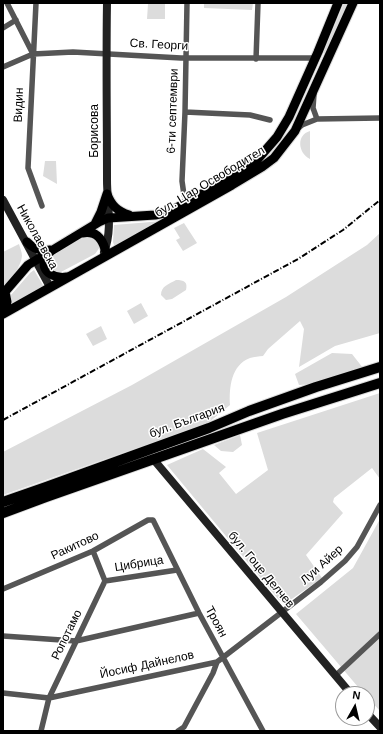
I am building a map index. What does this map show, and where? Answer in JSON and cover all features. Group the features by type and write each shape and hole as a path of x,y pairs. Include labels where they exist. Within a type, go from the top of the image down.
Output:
{"highway":[{"name":"бул. България","path":"3,502 209,428 316,387 380,367"},
{"path":"3,513 282,414 380,383"}],"main road":[{"name":"Борисова","path":"101,259 108,238 106,53 107,3"},
{"name":"бул. Цар Освободител","path":"4,293 28,265 94,224 108,218 154,215 169,212 229,179 257,160 270,146 283,127 316,58 338,3"},
{"name":"бул. Цар Освободител","path":"3,314 262,167 277,154 295,132 353,3"},
{"path":"283,127 295,132"},
{"path":"107,194 118,210 132,216"},
{"path":"94,224 101,212 107,194"},
{"name":"Николаевска","path":"3,200 50,287"},
{"path":"79,234 88,232 97,234 102,240 105,249"},
{"path":"27,242 34,248 51,250"},
{"path":"51,250 45,258 45,267 47,271 59,278 69,276"},
{"path":"3,308 7,302 4,293"},
{"name":"бул. Гоце Делчев","path":"154,460 344,686"}],"street":[{"path":"8,3 33,54"},
{"name":"Видин","path":"36,3 28,168 42,206"},
{"name":"6-ти септември","path":"184,195 182,181 185,112 186,3"},
{"path":"256,59 258,3"},
{"path":"3,28 16,20"},
{"name":"Св. Георги","path":"3,67 33,54 73,52 185,58 316,58"},
{"path":"315,87 313,108 316,119"},
{"path":"185,112 250,115 270,120"},
{"path":"295,132 302,125 316,119 380,118"},
{"name":"Луи Айер","path":"281,613 345,561 357,547 380,505"},
{"name":"Ракитово","path":"3,589 94,551 148,520 153,520"},
{"name":"Троян","path":"153,520 199,613 220,660 263,731"},
{"path":"94,551 106,581"},
{"name":"Цибрица","path":"106,581 177,570"},
{"name":"Ропотамо","path":"41,731 49,698 106,581"},
{"path":"3,636 76,641 199,613"},
{"name":"Йосиф Дайнелов","path":"3,693 49,698 220,660 281,613"},
{"path":"335,676 380,634"},
{"path":"178,731 185,729 220,660"}],"shaded area":[{"path":"204,3 253,3 252,10 204,8"},
{"path":"344,3 348,3 326,54 323,53"},
{"path":"148,4 165,4 165,19 147,19"},
{"path":"310,131 310,159 303,153 300,144 302,136"},
{"path":"45,161 56,161 57,184 43,176"},
{"path":"163,221 118,246 114,245 114,225"},
{"path":"184,223 197,243 183,251 176,240 180,238 174,228"},
{"path":"380,233 380,333 335,346 299,367 304,329 300,321 268,349 263,356 250,358 239,366 232,378 230,405 208,423 3,495 3,452 132,385 286,297 367,245"},
{"path":"85,236 94,237 100,247 95,254 59,273 50,270 48,265 50,256"},
{"path":"19,244 22,256 20,264 3,286 3,252"},
{"path":"34,270 44,287 11,306 11,295"},
{"path":"176,280 181,280 186,283 186,290 172,299 166,300 161,295 162,289"},
{"path":"141,303 148,316 134,324 127,311"},
{"path":"101,326 107,339 93,346 86,334"},
{"path":"332,353 352,354 363,368 312,384 299,385 295,374"},
{"path":"380,393 380,479 372,468 334,498 333,502 343,513 306,555 322,578 286,603 279,600 167,465 203,449 226,467 219,473 236,494 268,470 257,433"},
{"path":"240,435 242,445 233,452 221,451 214,445"},
{"path":"380,519 380,711 375,706 375,686 357,686 296,614 353,568"}],"railway":[{"path":"3,420 298,259 343,230 380,200"}]}
